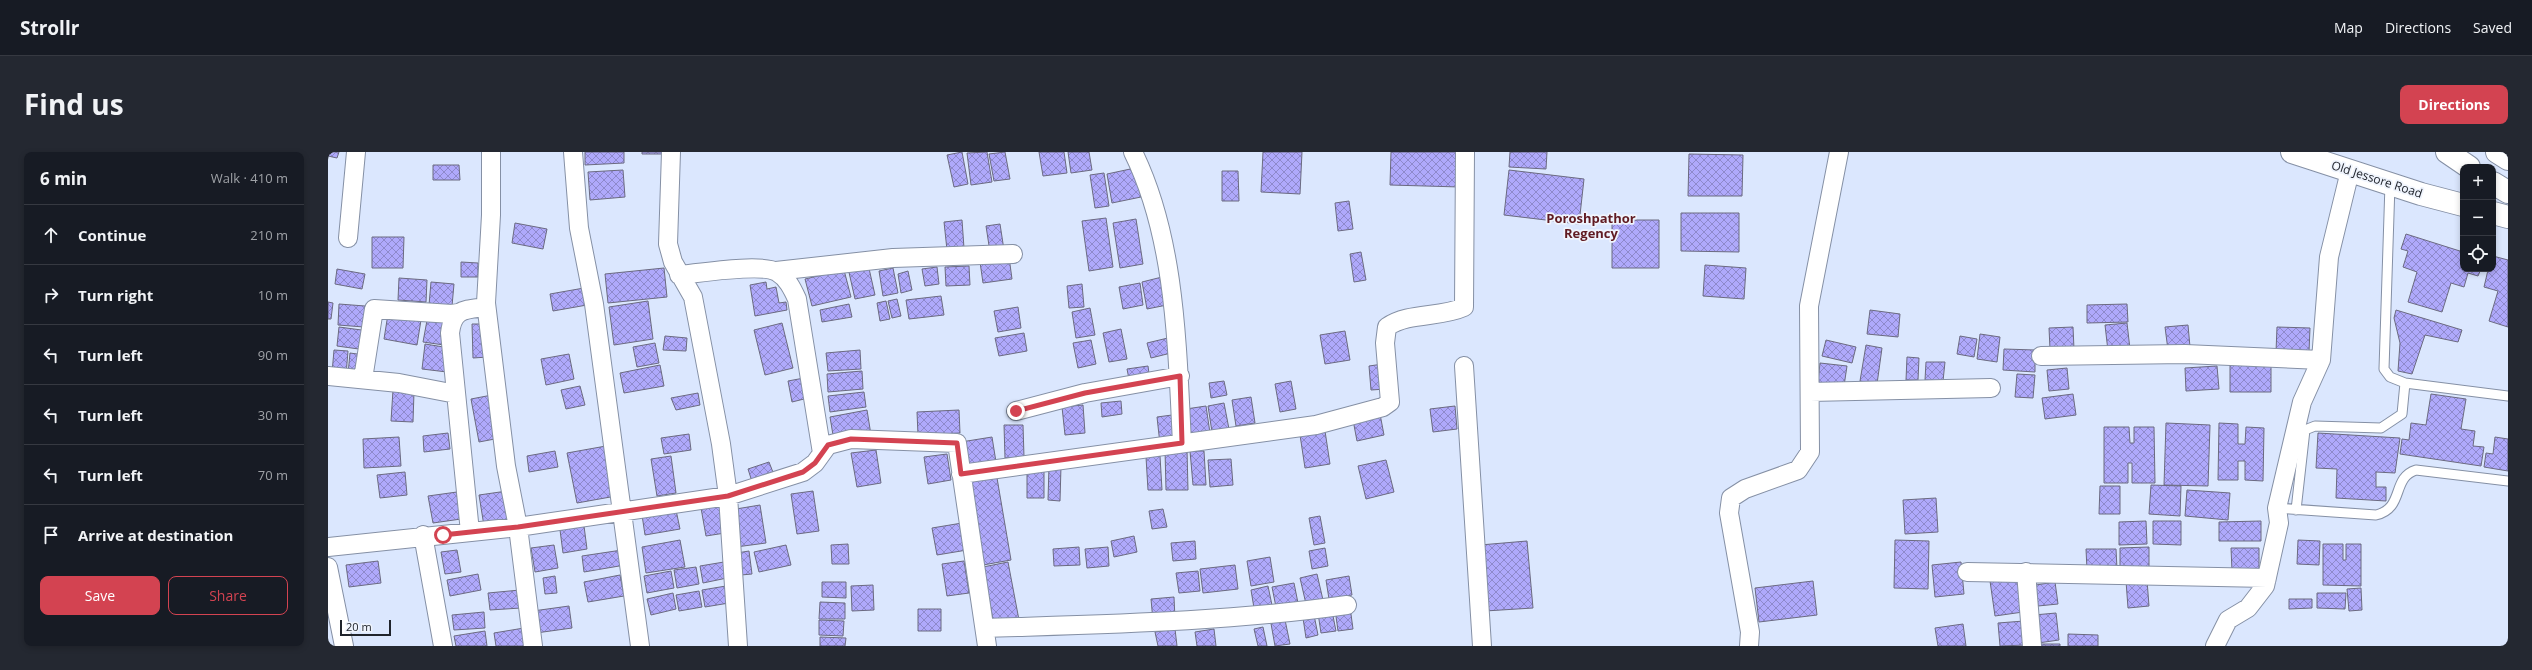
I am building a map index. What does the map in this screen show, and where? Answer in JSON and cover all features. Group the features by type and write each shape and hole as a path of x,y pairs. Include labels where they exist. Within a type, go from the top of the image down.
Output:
{"main road":[{"name":"Old Jessore Road","path":"2292,152 2390,184 2460,204"},
{"path":"2447,152 2465,164"},
{"path":"2497,152 2508,159"},
{"path":"2496,185 2508,192"},
{"path":"2496,214 2508,217"}],"street":[{"path":"348,238 356,152"},
{"path":"491,152 491,215 486,307 506,466 518,527 533,646"},
{"path":"573,152 578,228 594,304 640,646"},
{"path":"671,152 668,244 679,275 693,297 721,444 728,496 738,646"},
{"path":"1133,152 1147,182 1154,204 1175,319 1180,376 1182,443"},
{"path":"961,474 1316,424 1383,407 1390,402 1385,343 1387,328 1396,321 1454,311 1464,307 1466,152"},
{"path":"1749,646 1750,632 1729,513 1731,498 1745,489 1798,470 1810,452 1810,306 1840,152"},
{"path":"2214,646 2228,620 2248,608 2265,586 2279,523 2277,508 2302,402 2321,360 2329,257 2350,171"},
{"path":"679,275 757,268 776,271 893,258 1013,254"},
{"path":"776,271 789,282 797,299 822,453"},
{"path":"364,380 374,309 452,314 486,307"},
{"path":"458,313 453,318 450,333 470,532"},
{"path":"2041,356 2185,354 2321,360"},
{"path":"1464,366 1482,646"},
{"path":"328,376 456,394"},
{"path":"1016,411 1085,393 1180,376"},
{"path":"1810,392 1991,388"},
{"path":"328,547 423,535 518,527 728,496 803,472 815,463 828,445 851,439 957,443 987,646"},
{"path":"423,535 443,646"},
{"path":"328,567 344,646"},
{"path":"1967,572 2266,578"},
{"path":"2026,572 2032,646"},
{"path":"985,628 1228,618 1279,614 1347,605"}],"lane":[{"path":"2390,184 2384,370 2390,377 2405,383 2508,396"},
{"path":"2296,510 2305,430 2315,426 2381,428 2402,414 2405,383"},
{"path":"2277,508 2376,515 2385,513 2392,506 2403,478 2416,470 2508,481"}],"building":[{"path":"328,152 339,152 337,158 328,156"},
{"path":"585,152 624,152 624,163 585,165"},
{"path":"642,152 668,152 668,154 642,154"},
{"path":"962,152 968,184 954,187 947,155"},
{"path":"987,152 992,182 971,185 967,153"},
{"path":"1005,152 1010,179 994,181 989,154"},
{"path":"1039,152 1064,152 1067,173 1043,176"},
{"path":"1068,152 1089,152 1092,170 1071,173"},
{"path":"1263,152 1302,152 1300,194 1261,192"},
{"path":"1391,152 1461,152 1460,187 1390,185"},
{"path":"1510,152 1547,152 1546,169 1509,167"},
{"path":"1689,154 1743,155 1742,196 1688,196"},
{"path":"433,165 459,165 460,180 433,180"},
{"path":"1135,168 1141,197 1112,203 1107,174"},
{"path":"623,170 625,197 590,200 588,172"},
{"path":"1509,170 1584,179 1579,224 1504,215"},
{"path":"1222,171 1238,171 1239,201 1222,201"},
{"path":"1104,173 1109,206 1095,208 1090,175"},
{"path":"1349,201 1353,229 1338,231 1335,203"},
{"path":"1681,213 1739,213 1739,252 1681,251"},
{"path":"1106,218 1113,267 1089,271 1082,221"},
{"path":"1136,219 1143,264 1120,268 1113,223"},
{"path":"962,220 964,248 947,250 944,222"},
{"path":"1612,220 1659,220 1659,268 1612,268"},
{"path":"515,223 547,229 543,249 512,243"},
{"path":"1000,224 1004,250 990,252 986,226"},
{"path":"2406,234 2460,251 2460,272 2480,272 2478,276 2468,273 2464,287 2451,283 2442,312 2408,302 2417,272 2403,267 2408,251 2401,249"},
{"path":"372,237 404,237 403,268 372,268"},
{"path":"1361,252 1366,280 1354,282 1350,254"},
{"path":"1009,257 1012,279 983,283 980,262"},
{"path":"2496,257 2508,260 2508,327 2489,321 2498,291 2484,287 2488,272 2496,272"},
{"path":"461,262 478,263 478,277 461,277"},
{"path":"868,264 875,295 855,299 848,268"},
{"path":"1705,265 1746,268 1744,299 1703,296"},
{"path":"969,266 970,285 946,286 945,267"},
{"path":"937,267 939,284 925,286 922,269"},
{"path":"664,268 667,297 608,303 605,274"},
{"path":"893,268 898,293 883,296 879,271"},
{"path":"337,269 365,274 362,289 335,284"},
{"path":"844,270 851,297 812,306 805,279"},
{"path":"908,271 912,290 901,293 898,274"},
{"path":"1166,276 1172,304 1147,309 1142,282"},
{"path":"399,278 427,280 426,302 398,300"},
{"path":"431,282 454,284 452,306 429,305"},
{"path":"766,282 767,289 776,287 779,303 786,302 787,310 755,316 750,285"},
{"path":"1140,283 1143,305 1123,309 1119,287"},
{"path":"1082,284 1084,307 1069,308 1067,286"},
{"path":"584,288 587,305 553,311 550,294"},
{"path":"941,296 944,315 909,319 906,300"},
{"path":"897,299 901,316 892,318 888,301"},
{"path":"648,301 653,339 614,345 609,307"},
{"path":"886,301 890,319 880,321 877,303"},
{"path":"328,302 333,303 331,319 328,319"},
{"path":"339,304 365,306 364,327 338,325"},
{"path":"849,304 852,317 822,322 820,310"},
{"path":"2127,304 2128,322 2087,323 2087,305"},
{"path":"1018,307 1021,328 998,332 994,311"},
{"path":"1090,308 1095,335 1076,338 1072,312"},
{"path":"1870,310 1900,314 1898,337 1867,334"},
{"path":"2396,310 2462,330 2458,342 2425,335 2412,374 2398,371 2400,343 2394,318"},
{"path":"388,314 421,320 417,345 384,339"},
{"path":"428,315 449,318 444,345 423,342"},
{"path":"782,323 793,368 765,375 754,330"},
{"path":"2127,323 2130,349 2108,351 2105,325"},
{"path":"472,324 488,324 488,357 473,358"},
{"path":"2188,325 2190,347 2168,350 2165,327"},
{"path":"339,327 369,331 366,350 337,346"},
{"path":"2073,327 2074,349 2050,349 2049,328"},
{"path":"2277,327 2310,328 2309,352 2276,352"},
{"path":"1121,329 1127,359 1109,362 1103,333"},
{"path":"1345,331 1350,360 1325,364 1320,335"},
{"path":"1024,333 1027,351 999,356 995,338"},
{"path":"1980,334 2000,337 1997,362 1977,359"},
{"path":"665,336 687,338 686,351 663,350"},
{"path":"1960,336 1977,339 1974,357 1957,354"},
{"path":"1172,337 1175,352 1151,358 1147,343"},
{"path":"1091,340 1096,364 1078,368 1073,343"},
{"path":"1826,340 1856,347 1852,363 1822,356"},
{"path":"655,343 659,363 637,367 633,347"},
{"path":"425,344 450,348 447,372 422,369"},
{"path":"1866,345 1882,348 1877,384 1860,381"},
{"path":"2004,349 2035,350 2035,372 2003,370"},
{"path":"334,350 348,351 346,375 332,373"},
{"path":"860,350 861,369 828,371 826,353"},
{"path":"350,353 364,355 362,376 348,374"},
{"path":"569,354 574,379 546,385 541,359"},
{"path":"1907,357 1919,358 1918,380 1906,380"},
{"path":"1926,362 1945,362 1943,381 1925,380"},
{"path":"2230,362 2271,363 2271,392 2230,392"},
{"path":"1820,363 1847,366 1844,386 1818,382"},
{"path":"1383,364 1386,389 1371,390 1369,366"},
{"path":"660,365 664,386 624,393 620,373"},
{"path":"1148,366 1150,381 1130,384 1127,369"},
{"path":"2217,366 2219,389 2186,391 2185,368"},
{"path":"2067,368 2069,389 2049,391 2047,370"},
{"path":"862,371 863,389 828,392 827,374"},
{"path":"2017,374 2035,375 2033,398 2015,397"},
{"path":"804,378 808,398 792,402 788,381"},
{"path":"1224,381 1227,395 1211,398 1209,383"},
{"path":"1291,381 1296,409 1280,412 1275,384"},
{"path":"580,386 585,405 566,409 561,390"},
{"path":"393,390 414,392 413,422 391,421"},
{"path":"864,392 866,407 830,412 828,396"},
{"path":"698,393 700,405 676,410 671,398"},
{"path":"2073,394 2076,415 2045,419 2042,398"},
{"path":"2431,394 2466,399 2461,429 2475,431 2473,446 2484,447 2481,466 2400,454 2402,439 2409,440 2411,423 2426,425"},
{"path":"492,395 500,438 479,442 471,399"},
{"path":"1251,397 1255,423 1236,426 1232,400"},
{"path":"1121,401 1122,414 1102,417 1101,403"},
{"path":"1224,403 1229,429 1212,432 1208,406"},
{"path":"1083,405 1085,433 1065,435 1062,407"},
{"path":"1206,406 1210,433 1190,436 1186,409"},
{"path":"1455,406 1457,429 1433,432 1430,409"},
{"path":"867,410 871,435 834,441 830,417"},
{"path":"959,410 960,433 918,435 917,412"},
{"path":"1380,414 1384,435 1357,441 1353,420"},
{"path":"1172,415 1175,442 1160,444 1157,417"},
{"path":"2166,423 2210,425 2208,486 2164,485"},
{"path":"2219,423 2238,424 2238,444 2245,444 2246,427 2264,428 2263,481 2245,480 2245,461 2238,461 2238,480 2218,480"},
{"path":"1004,425 1023,425 1024,457 1005,458"},
{"path":"2104,427 2129,427 2130,443 2134,443 2134,427 2154,427 2155,483 2132,483 2132,463 2128,463 2128,483 2104,483"},
{"path":"1325,431 1330,464 1305,468 1300,435"},
{"path":"448,433 450,449 424,452 423,436"},
{"path":"2318,433 2400,438 2395,473 2376,472 2376,487 2386,487 2386,501 2336,498 2337,469 2316,468"},
{"path":"689,434 691,450 664,454 661,438"},
{"path":"399,437 401,466 364,468 363,439"},
{"path":"992,437 996,462 965,467 961,442"},
{"path":"2495,437 2508,439 2508,471 2484,467 2486,453 2493,454"},
{"path":"606,446 616,496 577,503 567,453"},
{"path":"876,450 881,483 857,487 851,453"},
{"path":"1165,450 1187,450 1188,490 1166,490"},
{"path":"555,451 558,467 529,472 527,456"},
{"path":"1190,451 1204,451 1206,485 1193,485"},
{"path":"947,454 951,480 928,484 924,457"},
{"path":"671,456 676,493 657,496 651,459"},
{"path":"1160,456 1162,490 1148,490 1146,457"},
{"path":"1231,459 1233,485 1210,487 1208,460"},
{"path":"1386,460 1394,492 1366,499 1358,466"},
{"path":"769,462 776,480 754,488 748,469"},
{"path":"1027,465 1044,465 1044,498 1027,498"},
{"path":"1049,466 1061,466 1060,501 1048,500"},
{"path":"405,472 407,495 380,498 377,475"},
{"path":"996,472 1011,560 983,565 968,477"},
{"path":"2151,485 2181,486 2180,516 2149,514"},
{"path":"2100,486 2120,486 2120,514 2099,514"},
{"path":"2187,490 2230,493 2228,520 2185,516"},
{"path":"507,491 512,522 484,526 479,495"},
{"path":"813,491 819,531 797,534 791,494"},
{"path":"457,492 461,519 433,523 428,496"},
{"path":"1936,498 1938,532 1905,534 1903,500"},
{"path":"720,505 725,533 706,536 701,508"},
{"path":"760,505 766,543 736,547 730,510"},
{"path":"1163,509 1167,527 1152,529 1149,511"},
{"path":"676,510 680,529 645,535 642,515"},
{"path":"1320,516 1325,543 1314,545 1309,518"},
{"path":"2146,521 2147,544 2119,545 2119,522"},
{"path":"2153,521 2181,521 2181,545 2153,544"},
{"path":"2261,521 2261,541 2219,541 2219,522"},
{"path":"962,523 967,550 937,555 932,528"},
{"path":"584,526 587,549 563,553 560,530"},
{"path":"1134,536 1137,552 1114,557 1111,541"},
{"path":"680,540 685,567 646,573 642,547"},
{"path":"1895,540 1929,541 1928,589 1894,588"},
{"path":"2298,540 2320,541 2319,565 2297,564"},
{"path":"1195,541 1196,559 1173,561 1171,543"},
{"path":"1527,541 1533,608 1485,611 1480,545"},
{"path":"848,544 849,564 832,564 831,545"},
{"path":"2323,544 2343,544 2343,560 2346,560 2346,544 2361,544 2361,586 2323,585"},
{"path":"554,545 558,568 535,572 531,548"},
{"path":"786,545 791,565 759,572 754,552"},
{"path":"1079,547 1080,565 1054,566 1053,549"},
{"path":"1108,547 1109,566 1087,568 1085,549"},
{"path":"2149,547 2149,571 2120,571 2120,548"},
{"path":"1325,548 1328,566 1312,569 1309,551"},
{"path":"2231,548 2259,548 2259,571 2232,571"},
{"path":"2086,549 2116,549 2117,569 2087,570"},
{"path":"457,550 461,572 445,574 441,552"},
{"path":"622,550 625,565 584,572 582,556"},
{"path":"749,551 752,574 741,575 737,553"},
{"path":"1270,557 1274,582 1251,586 1247,561"},
{"path":"378,561 381,583 349,587 346,565"},
{"path":"964,561 969,593 947,596 942,564"},
{"path":"724,562 727,578 703,583 700,566"},
{"path":"1008,562 1019,620 994,625 983,567"},
{"path":"1961,562 1964,594 1935,597 1932,565"},
{"path":"1235,565 1238,589 1203,593 1200,569"},
{"path":"696,567 699,584 677,588 674,570"},
{"path":"671,571 674,588 647,593 644,576"},
{"path":"1198,571 1200,591 1179,593 1176,573"},
{"path":"478,574 481,590 450,596 447,580"},
{"path":"1317,574 1323,600 1306,604 1300,578"},
{"path":"620,575 624,596 588,602 584,582"},
{"path":"555,576 557,593 545,594 543,578"},
{"path":"1349,576 1352,595 1329,599 1326,580"},
{"path":"2018,577 2023,612 1995,616 1990,581"},
{"path":"2147,580 2149,606 2128,608 2126,581"},
{"path":"1813,581 1817,615 1759,622 1755,588"},
{"path":"822,582 846,582 846,598 822,597"},
{"path":"2055,582 2058,604 2038,606 2036,585"},
{"path":"1294,583 1299,608 1277,612 1272,587"},
{"path":"873,585 874,610 852,611 851,586"},
{"path":"726,586 729,603 705,607 702,590"},
{"path":"1268,586 1273,610 1255,614 1251,590"},
{"path":"2361,588 2362,610 2349,611 2347,589"},
{"path":"520,590 521,608 490,610 488,593"},
{"path":"699,591 702,607 679,611 676,595"},
{"path":"673,593 676,609 651,615 647,599"},
{"path":"2317,593 2346,593 2345,609 2317,608"},
{"path":"1174,597 1175,619 1153,621 1151,599"},
{"path":"2289,599 2312,599 2312,608 2289,609"},
{"path":"820,602 845,603 845,619 819,619"},
{"path":"569,606 572,628 536,633 533,611"},
{"path":"1350,607 1353,629 1338,631 1335,609"},
{"path":"918,609 941,609 941,631 918,631"},
{"path":"1332,611 1336,631 1321,633 1318,613"},
{"path":"484,612 485,628 454,630 452,615"},
{"path":"2056,613 2059,640 2038,643 2034,615"},
{"path":"1284,615 1290,644 1275,646 1270,618"},
{"path":"1314,615 1318,635 1306,638 1303,618"},
{"path":"819,620 844,621 843,636 819,635"},
{"path":"2024,621 2026,645 2000,646 1998,623"},
{"path":"1963,624 1966,646 1938,646 1935,628"},
{"path":"1263,627 1267,646 1258,646 1254,629"},
{"path":"524,628 526,646 496,646 494,633"},
{"path":"1175,629 1177,646 1158,646 1155,632"},
{"path":"1214,629 1216,646 1197,646 1195,632"},
{"path":"485,631 487,646 456,646 454,636"},
{"path":"2068,634 2098,635 2098,646 2068,646"},
{"path":"820,637 846,638 845,646 820,646"},
{"path":"2036,644 2060,644 2060,646 2036,646"}],"district":[{"name":"Poroshpathor Regency","path":"1591,226"}],"route":[{"path":"443,535 518,527 728,496 803,472 815,463 828,445 851,439 957,443 961,474 1182,443 1180,376 1085,393 1016,411"}]}
